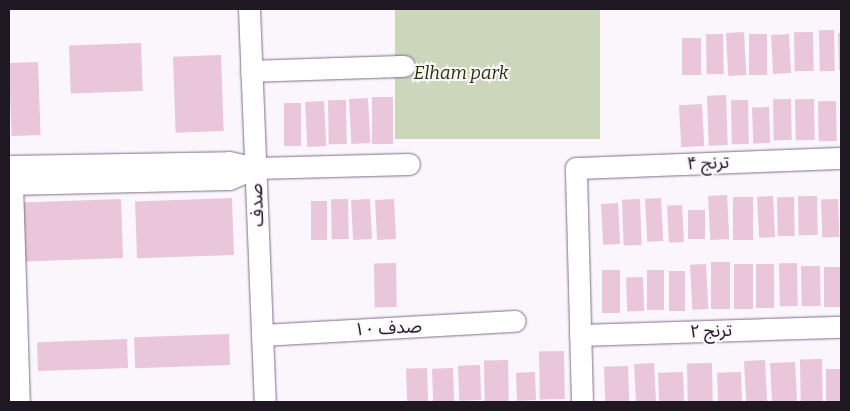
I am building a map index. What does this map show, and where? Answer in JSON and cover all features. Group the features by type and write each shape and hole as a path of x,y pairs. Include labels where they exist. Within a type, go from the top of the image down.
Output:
{"street":[{"name":"صدف","path":"248,9 265,402"},
{"path":"251,70 404,66"},
{"name":"ترنج ۴","path":"580,335 576,168 841,158"},
{"path":"19,402 13,353 10,178 229,179 255,168 409,164"},
{"name":"صدف ۱۰","path":"262,335 515,321"},
{"name":"ترنج ۲","path":"580,335 841,327"},
{"path":"580,335 582,402"}],"green space":[{"name":"Elham park","path":"395,9 600,9 600,139 395,139"}],"building":[{"path":"819,30 834,30 835,71 820,71"},
{"path":"744,32 746,75 728,76 726,33"},
{"path":"794,32 813,32 814,71 795,71"},
{"path":"838,33 841,33 841,70 839,70"},
{"path":"706,34 723,34 724,74 707,74"},
{"path":"749,34 767,34 767,75 749,75"},
{"path":"789,34 791,73 773,74 771,35"},
{"path":"682,38 701,38 701,75 682,75"},
{"path":"141,43 143,91 71,93 69,46"},
{"path":"221,55 224,131 176,133 173,57"},
{"path":"38,62 41,135 12,136 9,63"},
{"path":"726,95 728,145 709,146 707,96"},
{"path":"372,97 393,97 393,144 372,144"},
{"path":"368,98 370,143 351,144 349,99"},
{"path":"773,99 791,99 792,140 774,140"},
{"path":"795,99 814,99 815,140 796,140"},
{"path":"328,100 346,100 347,144 329,144"},
{"path":"731,100 748,100 749,144 732,144"},
{"path":"324,101 326,146 307,147 305,102"},
{"path":"818,101 836,101 837,141 819,141"},
{"path":"284,103 301,103 301,146 284,146"},
{"path":"702,104 704,146 681,147 679,105"},
{"path":"769,107 770,143 753,144 752,108"},
{"path":"727,195 729,239 710,240 708,196"},
{"path":"773,196 775,237 759,238 757,197"},
{"path":"798,196 817,196 818,235 799,235"},
{"path":"733,197 753,197 753,240 733,240"},
{"path":"777,197 794,197 795,236 778,236"},
{"path":"232,198 234,255 137,258 135,201"},
{"path":"661,198 663,241 647,242 645,199"},
{"path":"121,199 123,258 25,261 23,202"},
{"path":"331,199 348,199 349,239 332,239"},
{"path":"370,199 372,239 353,240 351,200"},
{"path":"394,199 396,239 377,240 375,200"},
{"path":"640,199 642,245 624,246 622,200"},
{"path":"838,199 839,237 822,238 821,200"},
{"path":"311,201 327,201 327,240 311,240"},
{"path":"618,203 620,244 603,245 601,204"},
{"path":"682,205 684,242 669,243 667,206"},
{"path":"688,210 705,210 705,239 688,239"},
{"path":"711,262 730,262 730,309 711,309"},
{"path":"374,263 396,263 397,307 375,307"},
{"path":"779,263 797,263 798,306 780,306"},
{"path":"706,264 708,309 692,310 690,265"},
{"path":"734,264 753,264 753,309 734,309"},
{"path":"756,264 774,264 774,308 756,308"},
{"path":"801,266 820,266 821,306 802,306"},
{"path":"824,267 841,267 841,307 824,307"},
{"path":"602,270 620,270 620,313 602,313"},
{"path":"647,270 664,270 664,310 647,310"},
{"path":"669,271 685,271 685,311 669,311"},
{"path":"643,277 644,311 627,312 626,278"},
{"path":"229,334 230,365 135,368 134,337"},
{"path":"127,339 128,368 38,371 37,342"},
{"path":"539,351 564,351 565,399 540,399"},
{"path":"800,359 822,359 823,401 801,401"},
{"path":"484,360 508,360 509,402 485,402"},
{"path":"765,360 767,402 746,402 744,361"},
{"path":"795,362 797,402 772,402 770,363"},
{"path":"654,363 656,402 636,402 634,364"},
{"path":"687,363 712,363 713,402 688,402"},
{"path":"480,365 481,400 459,401 458,366"},
{"path":"628,366 629,402 605,402 604,367"},
{"path":"427,368 428,402 407,402 406,369"},
{"path":"453,368 454,402 433,402 432,369"},
{"path":"826,369 841,369 841,401 826,401"},
{"path":"535,372 536,400 517,401 516,373"},
{"path":"683,372 684,402 659,402 658,373"},
{"path":"741,372 742,402 718,402 717,373"}]}
